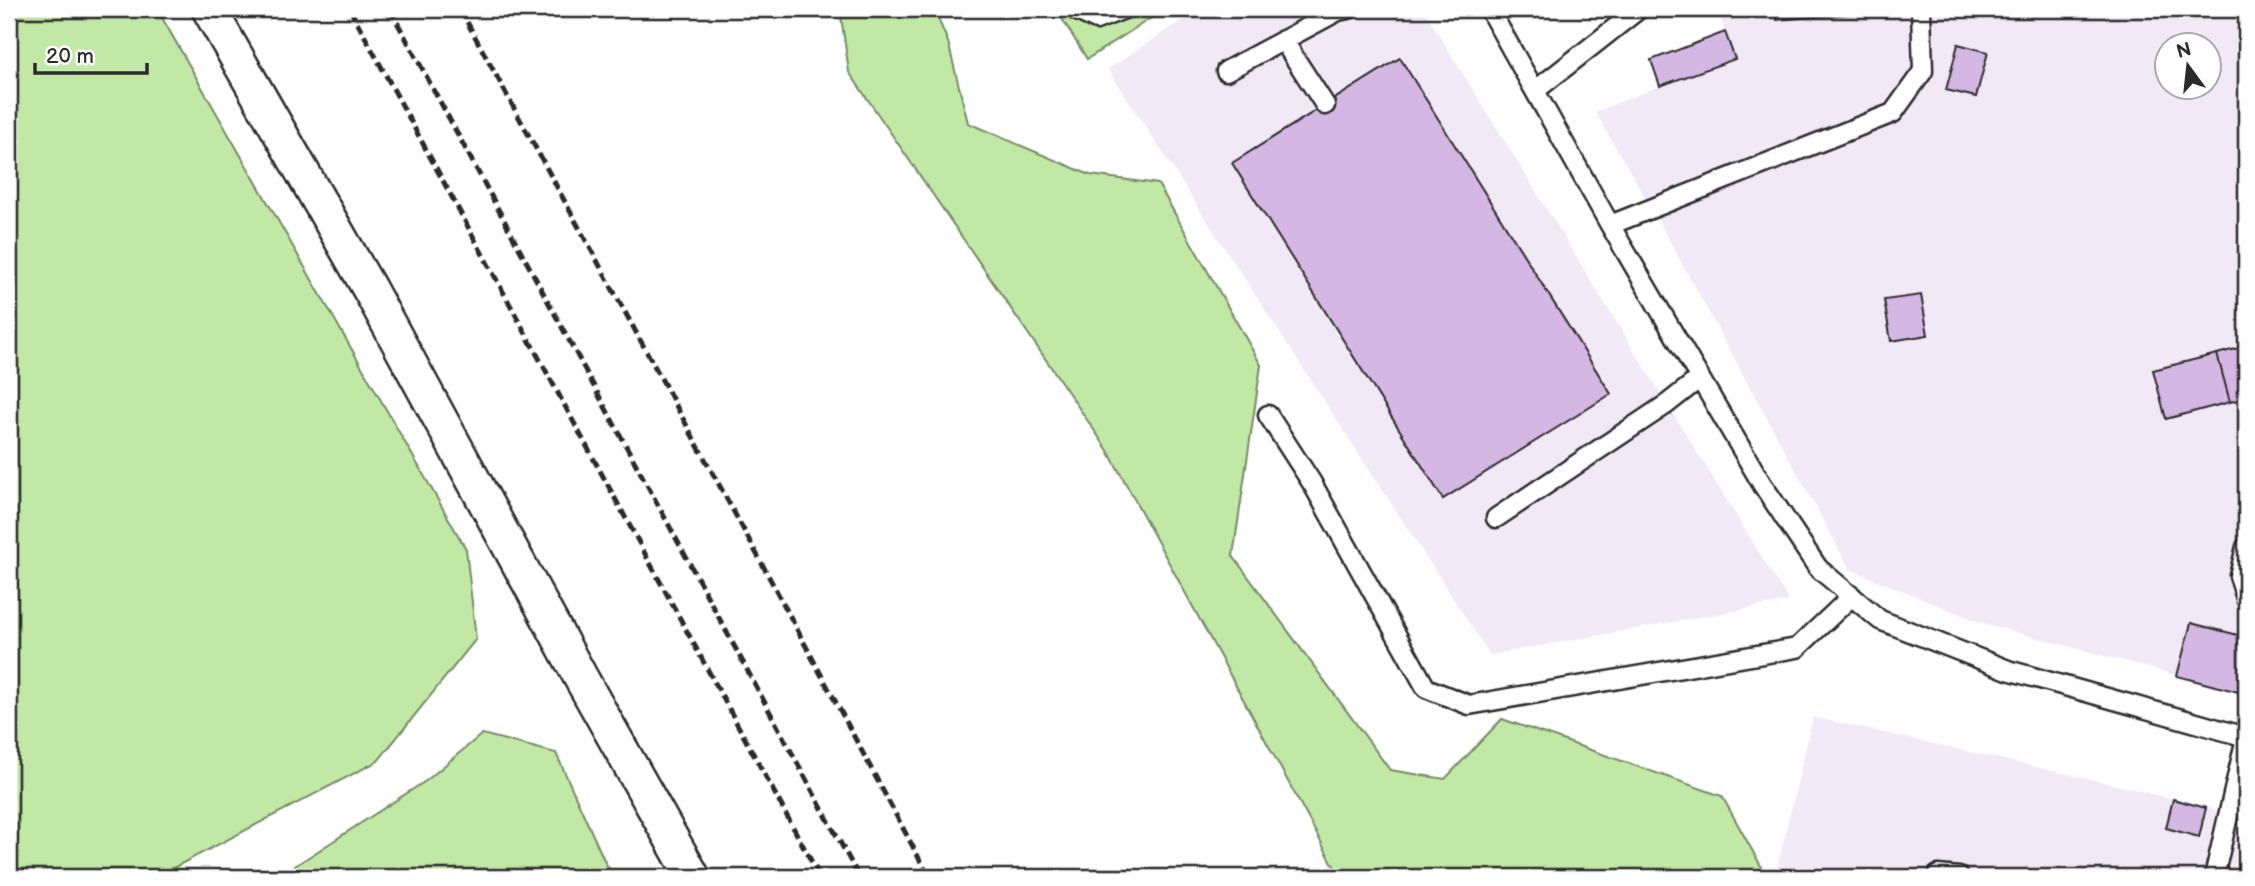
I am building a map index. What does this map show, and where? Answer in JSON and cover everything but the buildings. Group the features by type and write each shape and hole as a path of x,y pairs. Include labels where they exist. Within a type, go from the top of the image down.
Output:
{"street":[{"path":"209,9 370,290 693,877"}],"lane":[{"path":"1073,9 1096,20 1124,9"},
{"path":"1226,71 1348,9"},
{"path":"1489,9 1610,225 1762,484 1818,568 1881,620 2008,670 2246,738 2214,877"},
{"path":"1536,90 1639,9"},
{"path":"1610,225 1893,113 1923,71 1921,9"},
{"path":"1283,40 1325,105"},
{"path":"1496,518 1667,404 1700,378"},
{"path":"1268,415 1312,483 1426,688 1469,705 1797,648 1852,596"},
{"path":"2246,547 2239,576 2246,598"},
{"path":"1938,877 1959,877"}],"shaded area":[{"path":"1199,9 1423,9 1789,601 1490,655 1108,69"},
{"path":"1719,9 2246,9 2246,694 1982,623 1850,569 1652,209 1595,112 1660,86 1651,60 1725,33"},
{"path":"1813,717 2117,785 2246,818 2246,877 1775,877"}],"green space":[{"path":"9,9 157,9 466,549 476,639 378,761 156,877 9,877"},
{"path":"840,9 934,9 948,42 968,123 1090,175 1158,184 1261,365 1233,556 1390,770 1445,779 1502,719 1722,796 1767,877 1340,877 1107,449 849,72"},
{"path":"1056,9 1165,9 1087,59"},
{"path":"482,734 556,753 614,877 278,877 427,780"}],"railway":[{"path":"350,9 820,877"},
{"path":"390,9 859,877"},
{"path":"460,9 929,877"}]}
